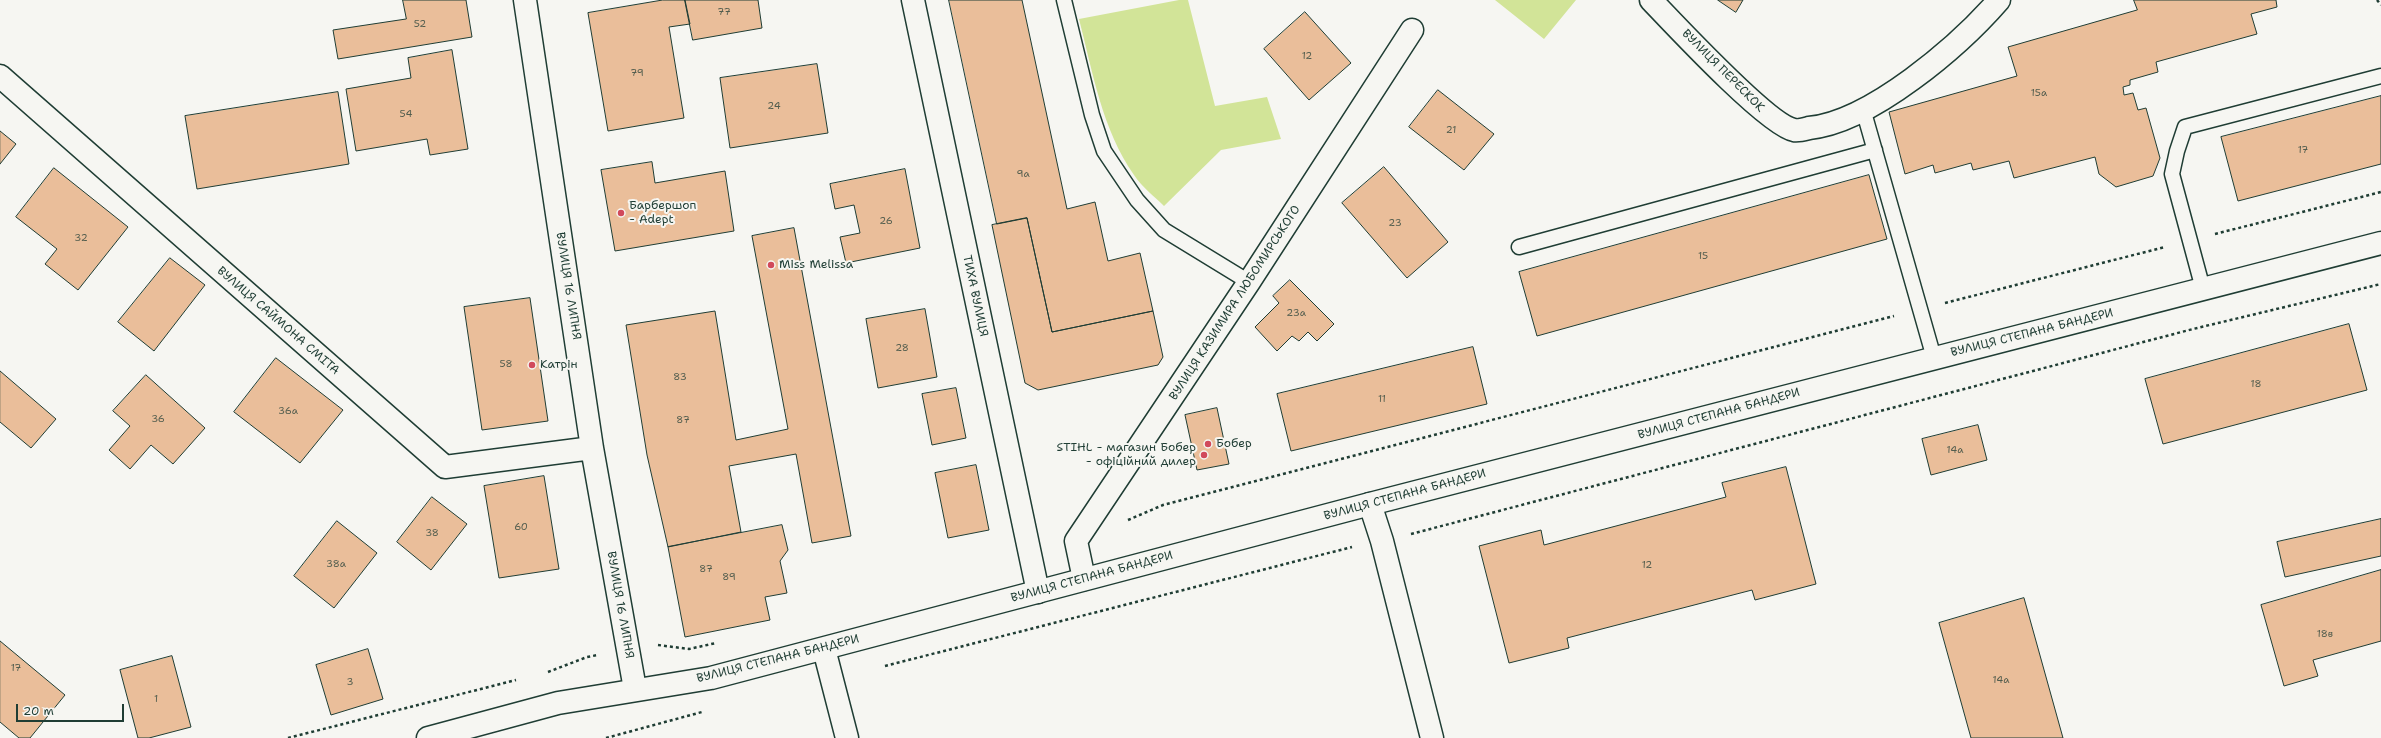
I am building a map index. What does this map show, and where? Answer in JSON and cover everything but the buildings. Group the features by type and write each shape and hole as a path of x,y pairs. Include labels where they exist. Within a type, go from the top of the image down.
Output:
{"street":[{"name":"ВУЛИЦЯ 16 ЛИПНЯ","path":"525,0 592,448 635,689"},
{"name":"ТИХА ВУЛИЦЯ","path":"913,0 1038,592"},
{"name":"ВУЛИЦЯ ПЕРЕСКОК","path":"1650,0 1766,114 1794,130 1828,126 1905,86 1984,17 1999,0"},
{"name":"ВУЛИЦЯ КАЗИМИРА ЛЮБОМИРСЬКОГО","path":"1084,579 1076,541 1249,282 1412,30"},
{"name":"ВУЛИЦЯ САЙМОНА СМІТА","path":"0,76 445,467 592,448"},
{"name":"ВУЛИЦЯ СТЕПАНА БАНДЕРИ","path":"428,738 558,703 635,689 711,678 1370,504 2381,243"},
{"path":"1370,504 1382,541 1432,738"},
{"path":"824,649 847,738"}],"lane":[{"path":"1064,0 1092,115 1104,151 1137,200 1164,230 1249,282"},
{"path":"2203,289 2172,174 2177,151 2185,127 2381,76"},
{"path":"1863,109 1934,358"},
{"path":"1519,247 1875,150"}],"path":[{"path":"2377,0 2381,5"},
{"path":"1127,520 1163,505 2381,192"},
{"path":"1415,532 2192,329 2381,284"},
{"path":"877,668 1356,546"},
{"path":"546,673 587,657 659,645 690,649 720,642"},
{"path":"288,738 523,679"},
{"path":"606,738 706,711"}],"green space":[{"path":"1179,0 1188,0 1215,106 1267,97 1281,139 1221,150 1164,206 1134,175 1114,139 1106,120 1094,80 1079,19"},
{"path":"1495,0 1576,0 1544,39"}],"place":[{"name":"Барбершоп - Adept","path":"621,213"},
{"name":"Miss Melissa","path":"771,265"},
{"name":"Катрін","path":"532,365"},
{"name":"Бобер","path":"1208,444"},
{"name":"STIHL - магазин Бобер - офіційний дилер","path":"1204,455"}]}
